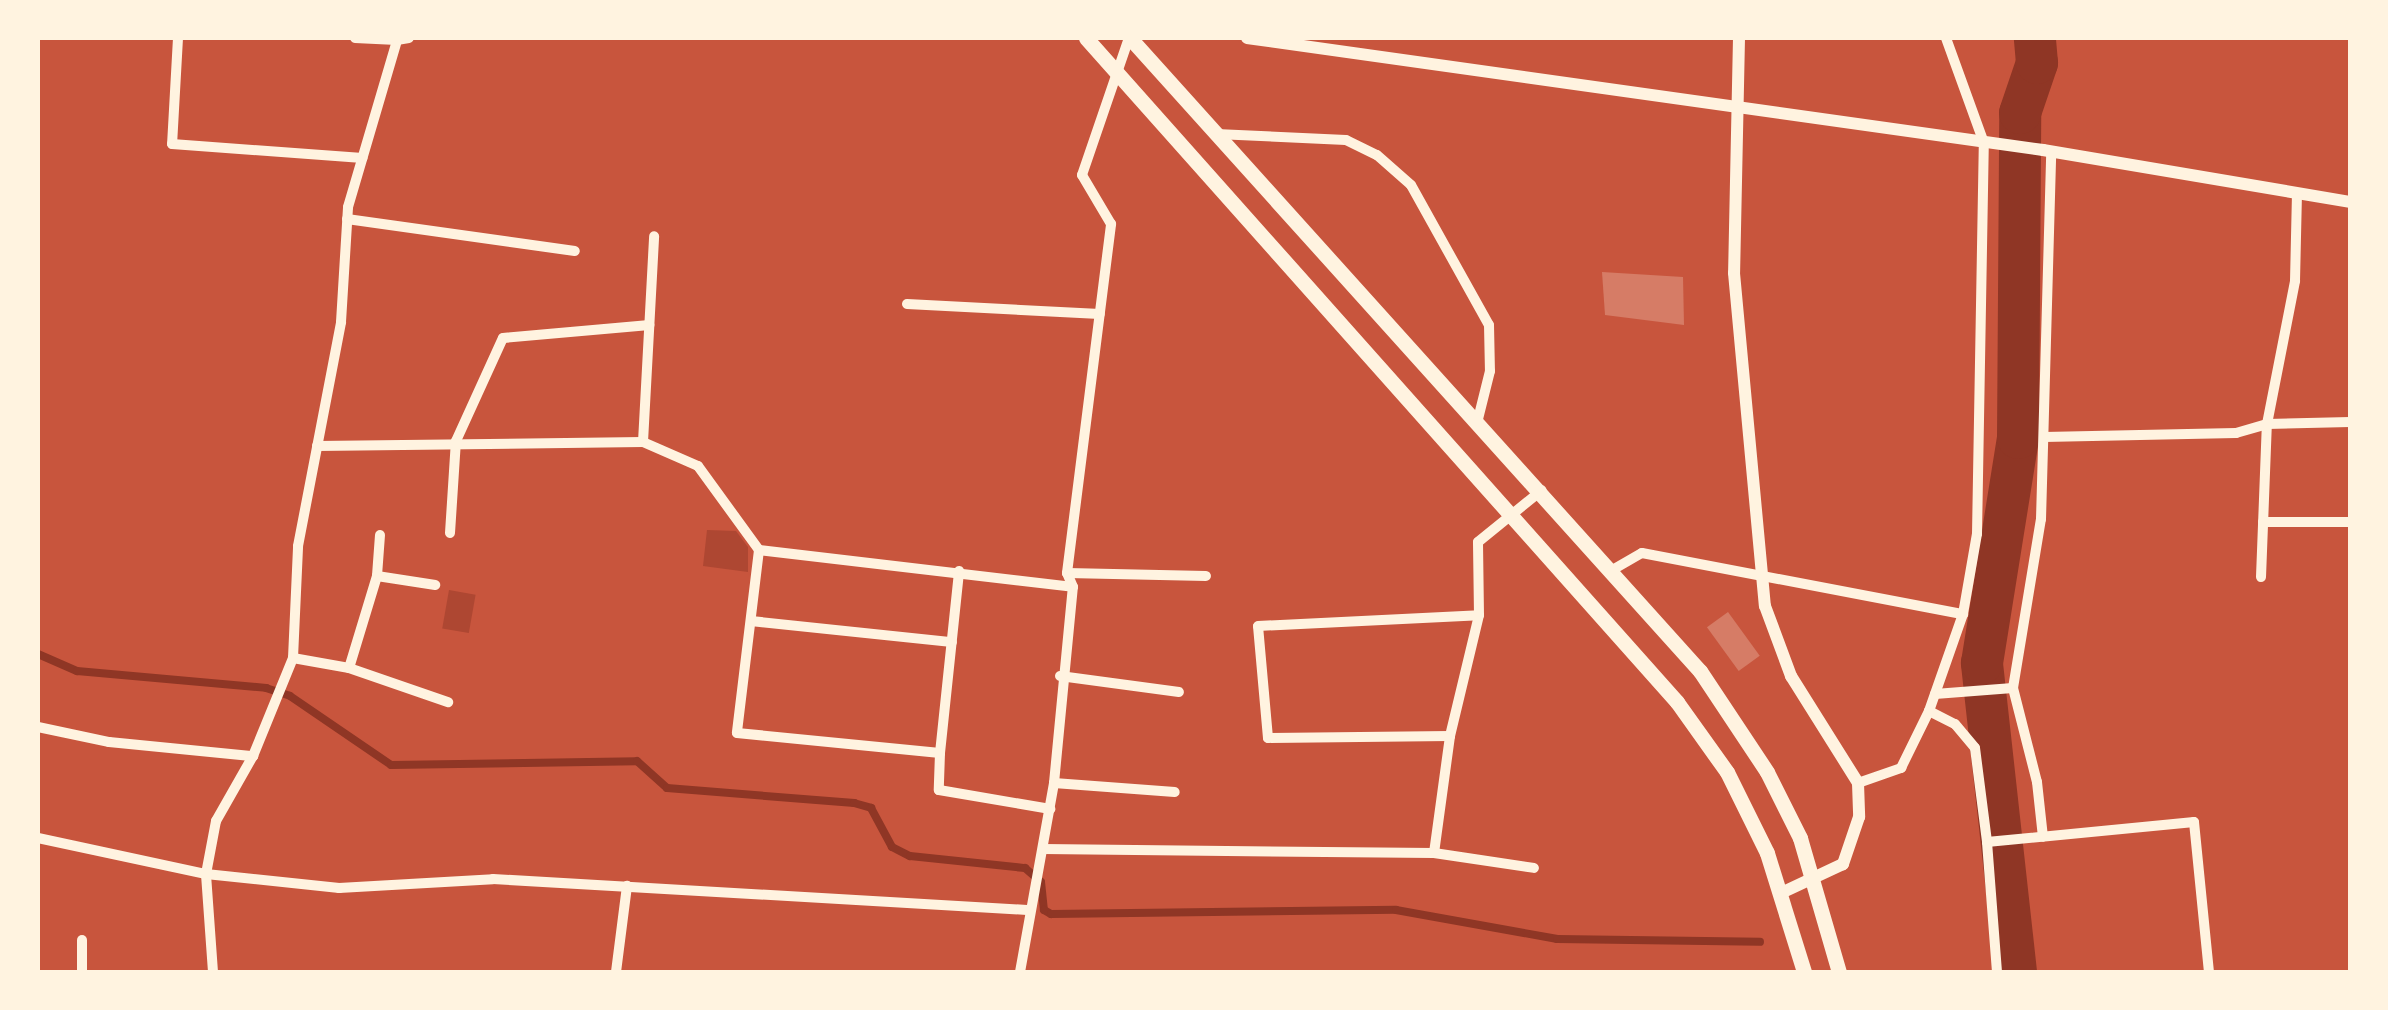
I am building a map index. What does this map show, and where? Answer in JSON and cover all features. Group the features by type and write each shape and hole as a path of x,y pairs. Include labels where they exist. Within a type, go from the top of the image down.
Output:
{"main road":[{"path":"1086,38 1516,514 1687,716 1727,772 1781,893 1804,972"},
{"path":"1130,38 1614,569 1700,671 1767,772 1816,878 1839,972"}],"street":[{"path":"178,38 172,144 362,158"},
{"path":"213,972 206,874 216,821 253,756 293,658 298,546 341,322 348,219 362,158 403,39 355,38"},
{"path":"1020,972 1026,910 1043,848 1054,783 1060,676 1073,587 1067,574 1112,224 1082,175 1130,38"},
{"path":"1247,38 2000,144 2350,202"},
{"path":"1739,38 1734,273 1765,606 1791,676 1858,783 1859,817 1843,864 1781,893"},
{"path":"1858,783 1901,768 1929,710 1963,614 1978,534 1984,143 1946,38"},
{"path":"1216,134 1346,140 1377,156 1412,185 1489,324 1490,372 1477,422"},
{"path":"2043,837 2037,782 2008,688 2041,519 2047,151"},
{"path":"2261,577 2266,424 2295,282 2297,193"},
{"path":"348,219 575,251"},
{"path":"643,442 654,236"},
{"path":"907,304 1100,314"},
{"path":"450,533 456,441 503,338 650,326"},
{"path":"2044,437 2236,433 2266,424 2350,422"},
{"path":"316,446 456,441 643,442 698,466 759,550 737,733 940,754"},
{"path":"1434,853 1450,736 1478,615 1478,542 1542,490"},
{"path":"2263,522 2350,522"},
{"path":"349,668 377,576 380,535"},
{"path":"759,550 1073,587"},
{"path":"1614,569 1642,553 1963,614"},
{"path":"960,571 939,790 1050,809"},
{"path":"1067,574 1206,576"},
{"path":"377,576 435,586"},
{"path":"1450,736 1268,738 1258,626 1478,615"},
{"path":"751,621 952,642"},
{"path":"293,658 349,668 448,702"},
{"path":"1060,676 1179,692"},
{"path":"1934,694 2008,688"},
{"path":"1929,710 1955,724 1976,748 1997,972"},
{"path":"38,727 109,742 253,756"},
{"path":"1054,783 1175,792"},
{"path":"1987,842 2194,822 2209,972"},
{"path":"38,838 206,874 339,888 493,880 1026,910"},
{"path":"1043,848 1434,853 1534,868"},
{"path":"616,972 627,886"},
{"path":"82,940 82,972"}],"shaded area":[{"path":"707,530 736,531 748,547 748,572 703,566"},
{"path":"449,590 476,595 469,633 442,628"}],"building":[{"path":"1602,272 1683,277 1684,325 1605,315"},
{"path":"1728,612 1760,656 1739,671 1707,627"}],"waterway":[{"path":"2016,972 1982,663 2018,438 2020,113 2037,63 2035,38"},
{"path":"38,654 77,671 266,688 290,696 391,765 637,761 667,788 854,803 871,808 892,847 910,856 1025,868 1041,882 1044,910 1051,914 1396,910 1557,939 1760,942"}]}
